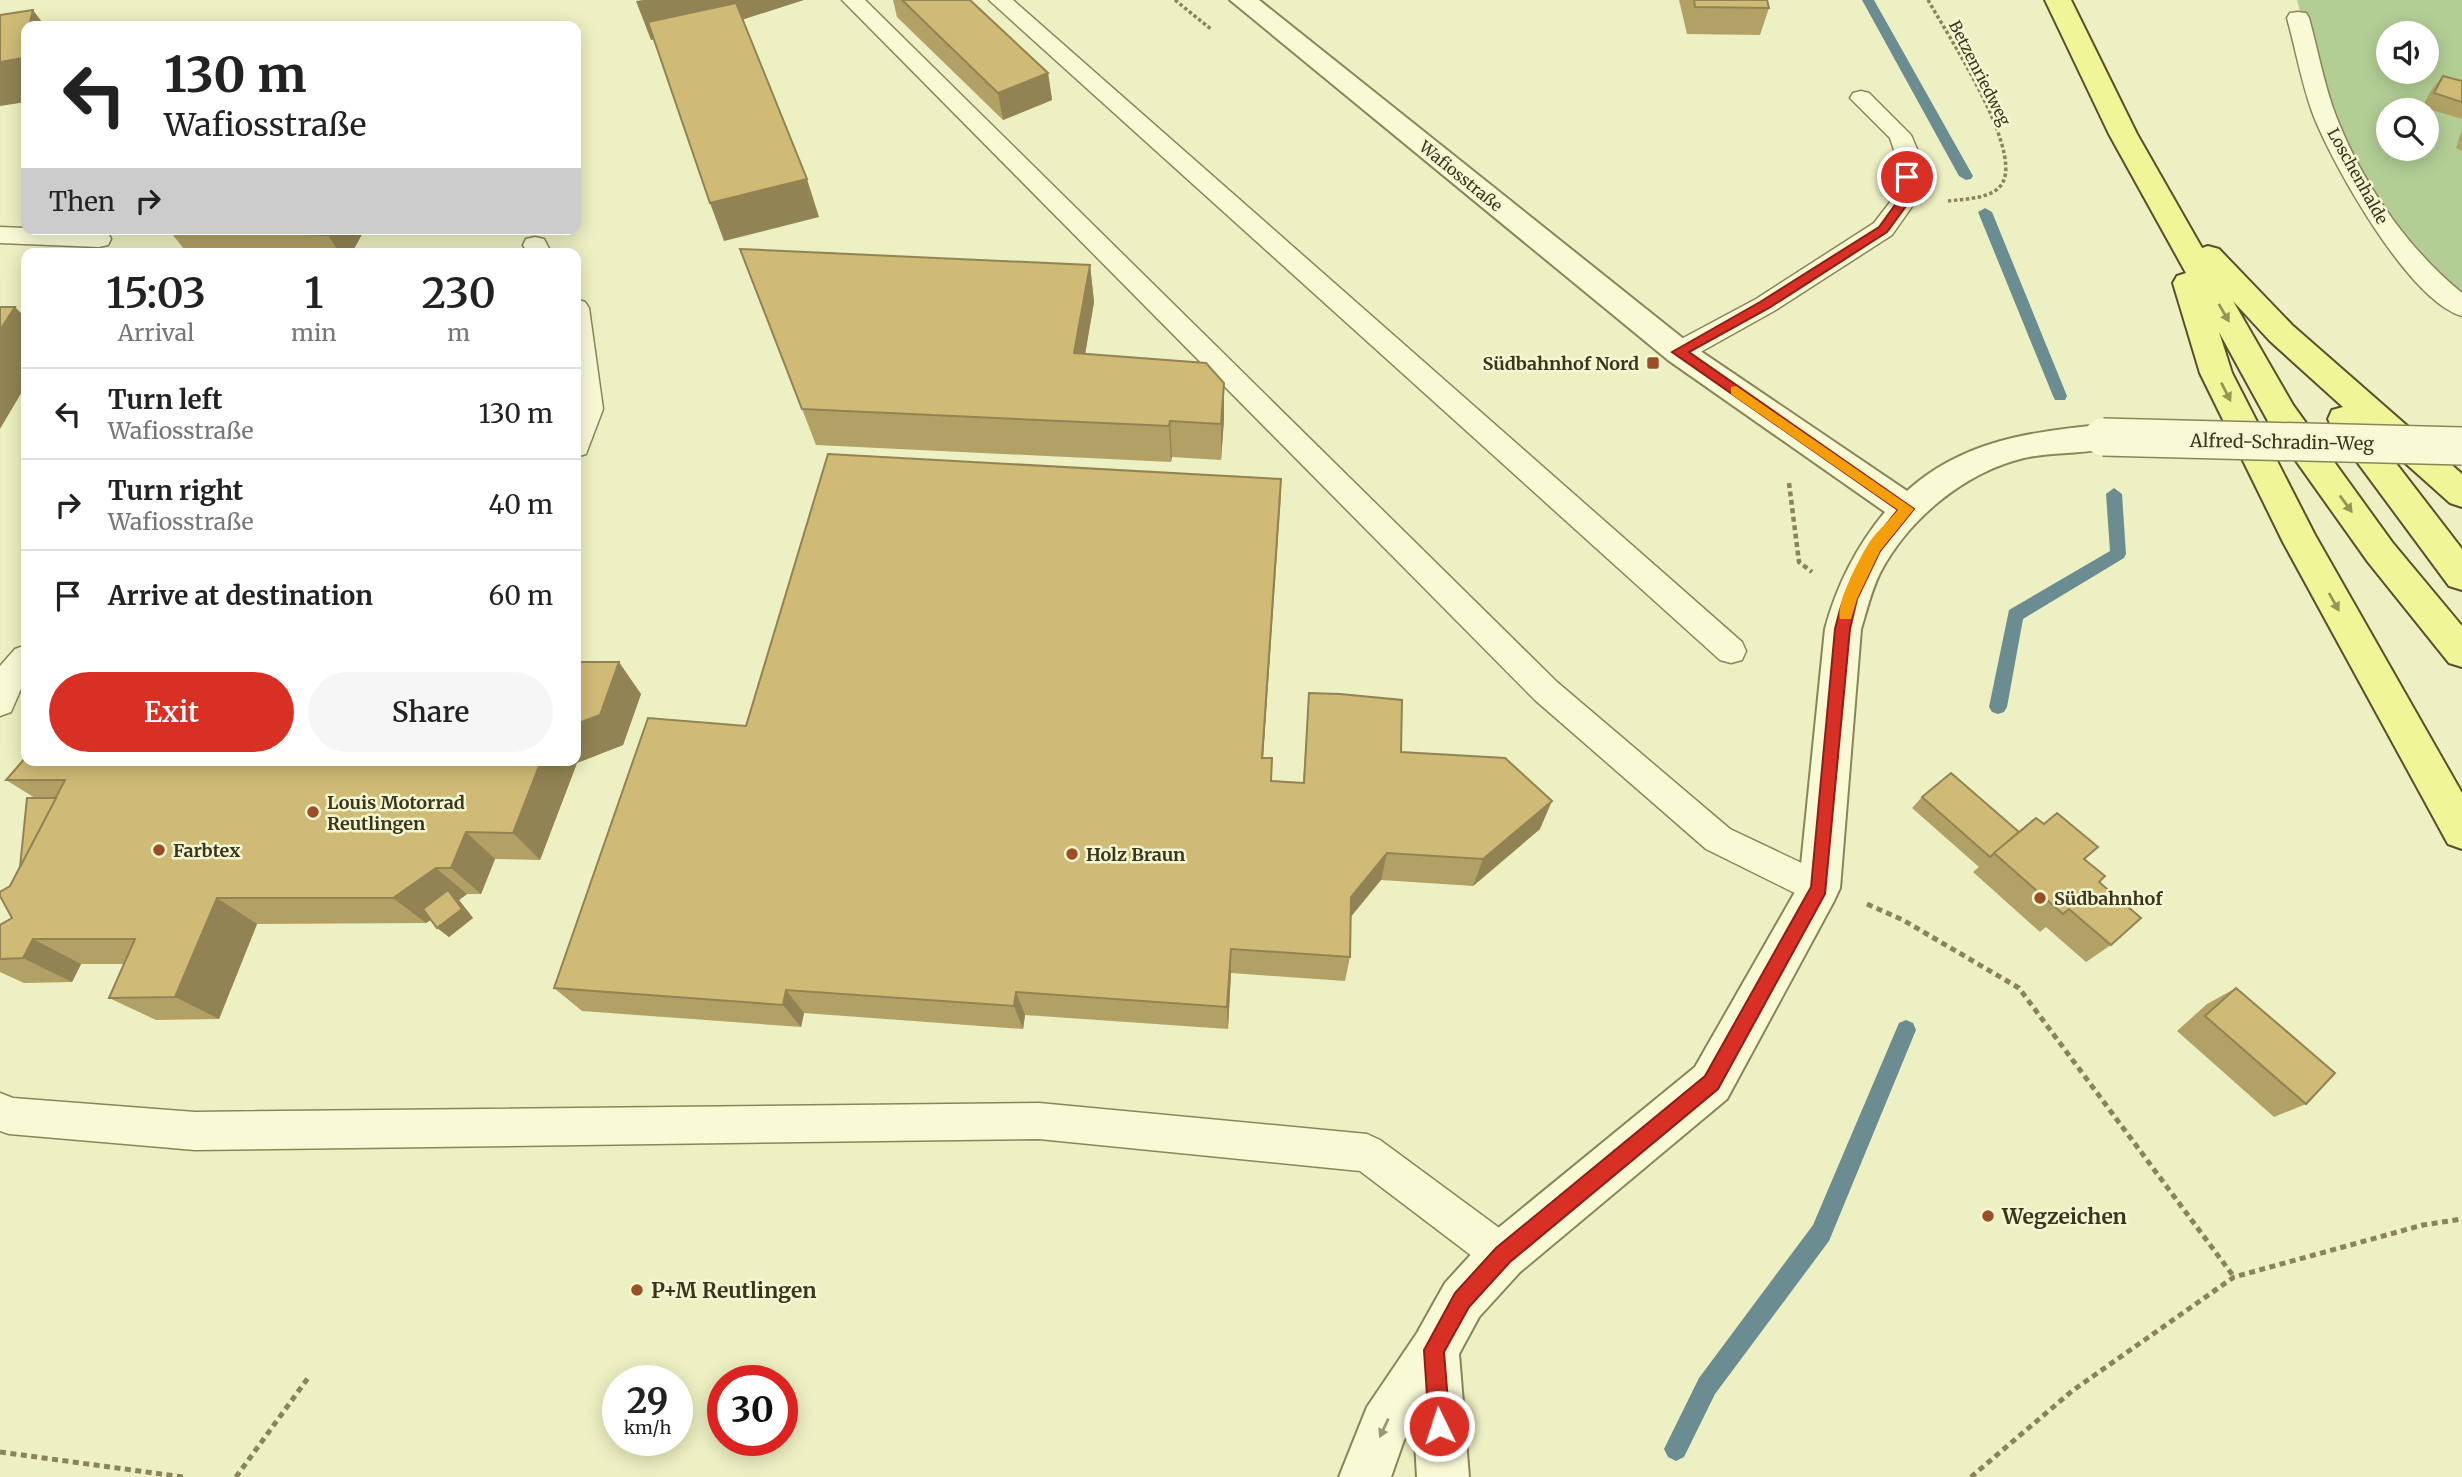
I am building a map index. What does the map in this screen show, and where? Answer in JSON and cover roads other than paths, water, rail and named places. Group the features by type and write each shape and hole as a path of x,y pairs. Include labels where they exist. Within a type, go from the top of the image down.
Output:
{"main road":[{"path":"2058,0 2123,134 2281,414 2380,552 2462,652"},
{"path":"2166,211 2281,332 2462,494"},
{"path":"2166,211 2216,373 2301,542 2462,831"},
{"path":"2281,332 2462,576"}],"street":[{"name":"Wafiosstraße","path":"1243,0 1679,352 1907,509"},
{"name":"Alfred-Schradin-Weg","path":"1819,888 1843,629 1849,599 1875,547 1907,509 1971,467 2012,449 2103,437 2462,446"},
{"path":"1365,1477 1385,1425 1434,1350 1462,1300 1503,1255 1711,1083 1819,888"},
{"path":"1434,1350 1443,1477"}],"lane":[{"path":"1000,0 1731,651"},
{"path":"867,3 1546,691 1718,839 1819,888"},
{"name":"Loschenhalde","path":"2298,18 2325,116 2355,176 2394,242 2462,307"},
{"path":"1679,352 1765,305 1883,229 1906,198 1908,156 1900,135 1861,98"},
{"path":"0,235 99,239"},
{"path":"581,344 590,409 581,433"},
{"path":"0,703 13,671 21,663"},
{"path":"0,1111 9,1116 195,1131 1039,1121 1367,1153 1503,1255"}],"waterway":[{"path":"1868,0 1966,176"},
{"path":"1985,212 2060,396"},
{"path":"1998,707 2015,615 2118,554 2114,494"},
{"path":"1676,1449 1707,1386 1821,1233 1906,1030"}],"place":[{"name":"Südbahnhof Nord","path":"1653,363"},
{"name":"Louis Motorrad Reutlingen","path":"313,812"},
{"name":"Farbtex","path":"159,850"},
{"name":"Holz Braun","path":"1072,854"},
{"name":"Südbahnhof","path":"2040,898"},
{"name":"Wegzeichen","path":"1988,1216"},
{"name":"P+M Reutlingen","path":"637,1290"}]}
